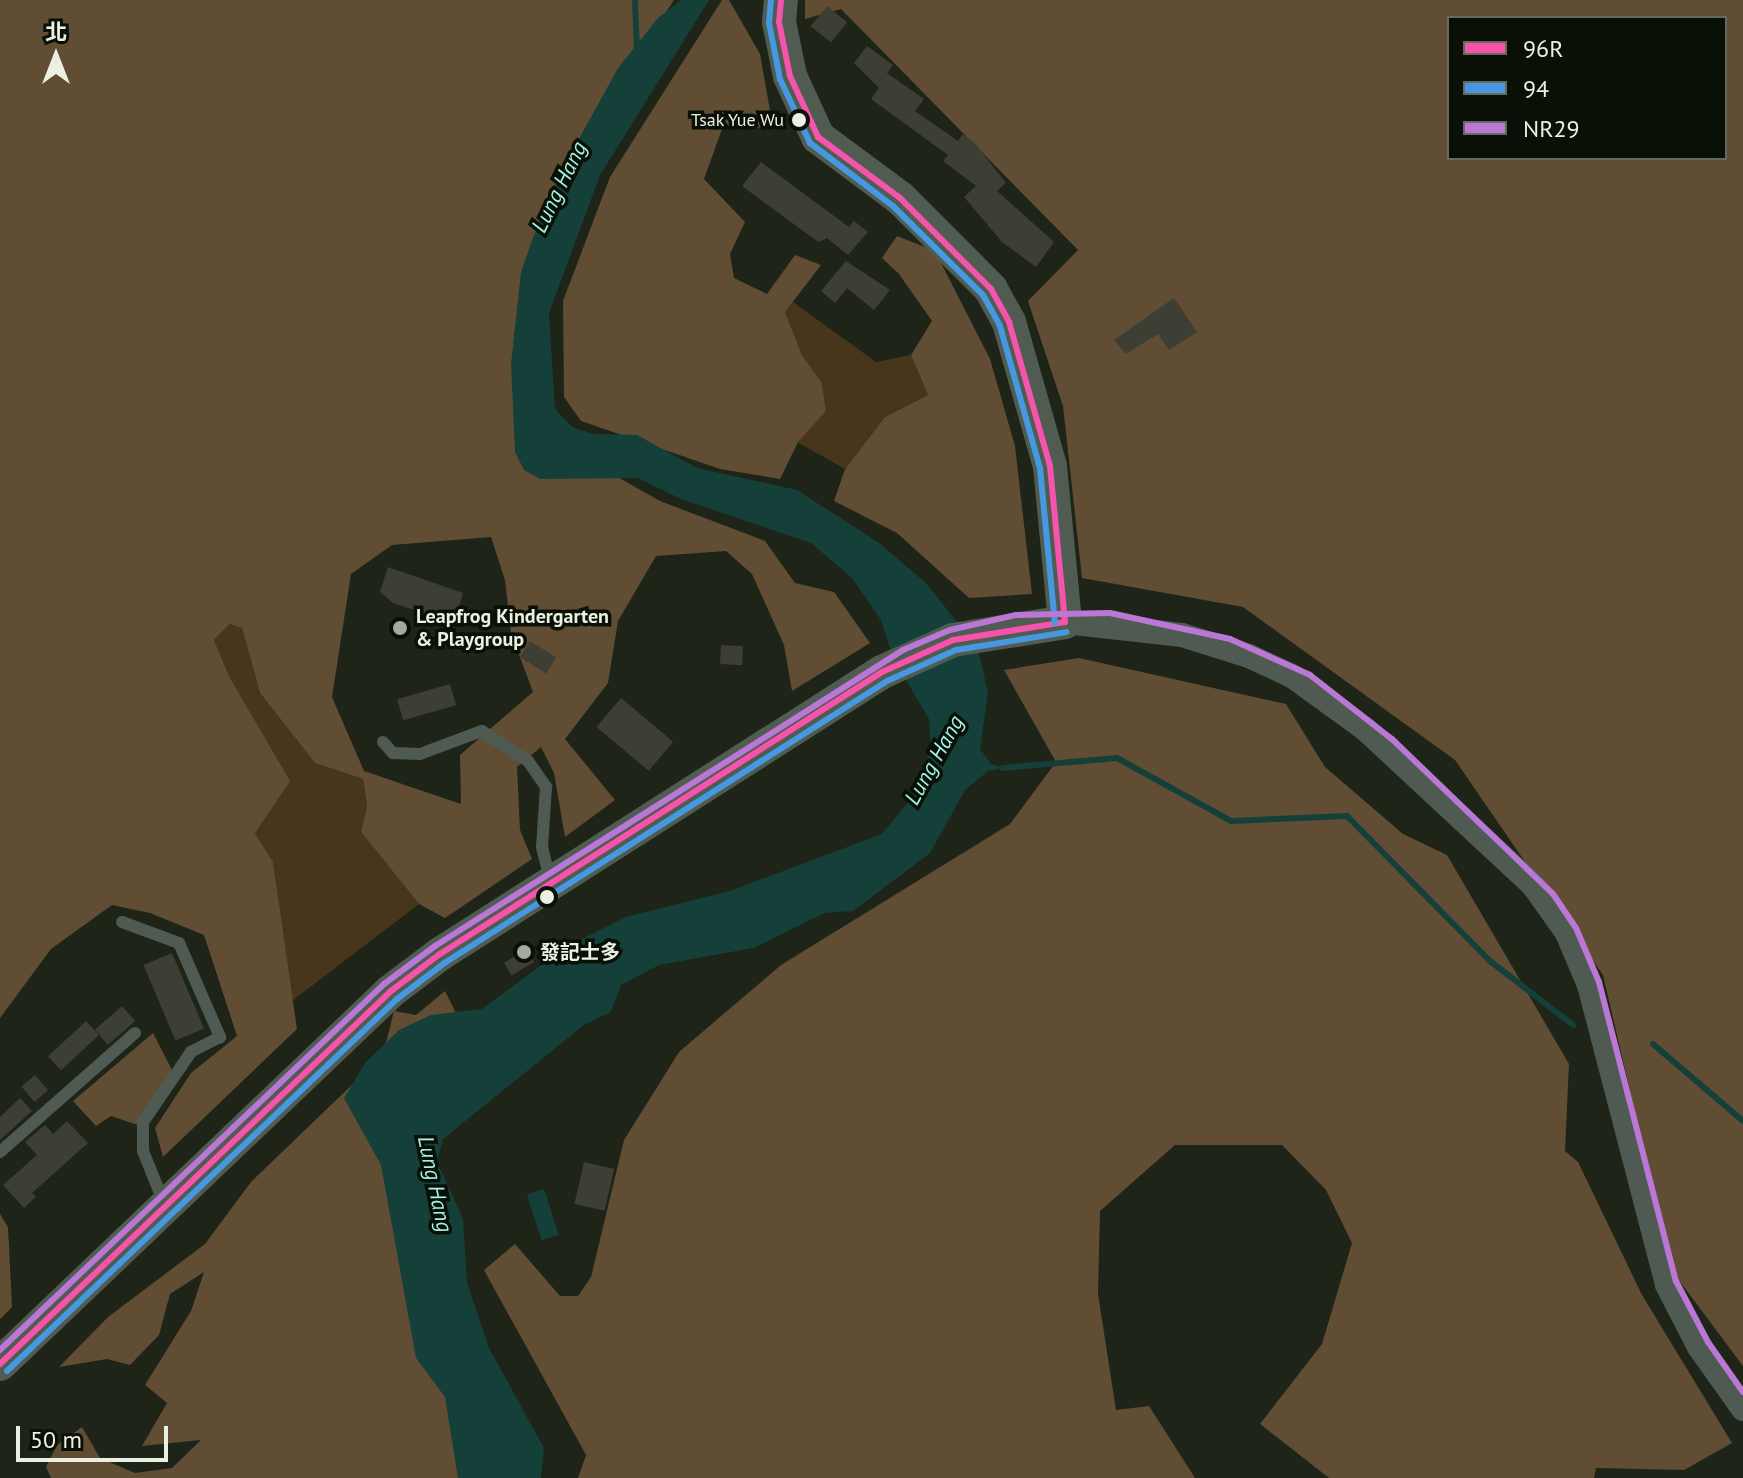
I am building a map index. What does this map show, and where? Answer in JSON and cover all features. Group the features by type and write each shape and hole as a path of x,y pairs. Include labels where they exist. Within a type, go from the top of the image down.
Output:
{"street":[{"path":"781,0 780,31 790,76 818,137 900,198 991,289 1009,322 1050,466 1065,622"},
{"path":"0,1364 391,991 551,883 882,672 972,635 1065,622 1182,635 1249,656 1292,676 1365,729 1533,885 1567,933 1589,985 1667,1285 1699,1347 1743,1409"}],"lane":[{"path":"383,742 393,753 420,754 482,731 528,761 546,787 542,847 551,883"},
{"path":"122,922 179,943 220,1037 191,1052 143,1122 143,1151 165,1206"},
{"path":"0,1152 135,1033"}],"shaded area":[{"path":"0,0 674,0 548,197 514,335 523,462 607,471 660,501 765,541 795,583 834,592 870,643 792,691 784,645 752,574 726,551 656,556 618,621 608,683 565,739 615,800 565,837 554,773 541,747 517,767 520,830 532,859 445,918 419,904 361,832 367,806 363,779 315,763 260,693 242,628 230,624 214,640 230,678 290,781 255,833 273,862 297,1029 163,1157 155,1128 191,1073 237,1036 204,935 150,913 112,905 51,949 0,1018","holes":["491,537 505,580 511,633 533,692 460,755 461,804 364,771 332,697 351,574 392,545"]},
{"path":"722,0 729,0 760,54 773,127 722,129 704,179 745,222 730,254 734,278 767,294 795,255 821,265 785,312 802,355 822,383 826,411 798,442 780,479 720,469 581,421 564,397 563,301 610,177"},
{"path":"805,0 1743,0 1743,1366 1672,1271 1603,975 1455,760 1243,607 1082,578 1063,406 1028,301 1078,250 841,9 805,19"},
{"path":"897,236 935,251 990,359 1015,446 1032,594 969,598 897,533 834,501 845,469 885,417 928,395 911,355 932,321 899,274 882,258"},
{"path":"793,302 876,362 911,355 928,395 885,417 845,469 797,442 826,410 822,383 802,355 785,312"},
{"path":"230,624 242,628 260,693 315,763 363,779 367,806 361,832 419,904 292,1001 273,862 255,833 230,678 214,640"},
{"path":"1079,658 1286,704 1325,767 1403,834 1447,855 1569,1064 1565,1151 1578,1162 1642,1295 1732,1443 1684,1470 1596,1468 1594,1478 1329,1478 1260,1424 1322,1344 1352,1243 1326,1190 1282,1145 1175,1145 1100,1211 1098,1294 1116,1410 1149,1406 1195,1478 578,1478 586,1455 484,1270 515,1244 560,1296 578,1296 591,1277 624,1140 679,1052 781,965 1010,824 1056,762 1004,670"},
{"path":"445,991 465,1031 375,1106 470,1478 51,1478 46,1467 57,1445 82,1427 100,1458 135,1473 172,1468 201,1440 142,1446 167,1403 145,1385 191,1311 204,1272 170,1294 159,1335 130,1365 107,1359 59,1367 108,1317 205,1244 251,1182 383,1055 394,1011 416,1015"},
{"path":"153,1033 172,1070 138,1125 111,1116 96,1126 73,1101"},
{"path":"0,1214 8,1227 12,1307 0,1319"}],"water":[{"name":"Lung Hang","path":"681,0 709,0 600,175 549,313 555,409 572,427 592,434 637,435 697,468 797,490 879,543 927,584 978,649 988,693 980,749 991,764 1003,768 988,771 965,790 930,853 853,911 825,913 753,948 659,965 621,985 611,1012 584,1025 443,1139 437,1162 463,1219 467,1283 489,1348 544,1448 541,1478 458,1478 445,1397 416,1358 381,1165 344,1098 366,1062 399,1030 431,1015 482,1009 566,947 626,917 730,891 882,834 916,793 931,749 929,719 894,660 881,620 852,578 811,543 681,499 638,478 540,479 524,470 515,452 511,364 521,272 532,240 563,168 618,68 658,18"},
{"path":"544,1189 559,1235 542,1240 527,1195"}],"building":[{"path":"827,6 847,22 831,43 811,26"},
{"path":"867,46 893,65 887,73 924,99 915,111 958,141 963,134 974,142 1006,183 997,191 1054,242 1036,267 1002,242 964,197 976,186 943,161 948,155 871,99 879,88 854,63"},
{"path":"761,162 849,227 854,221 868,232 848,255 827,238 819,242 742,186"},
{"path":"846,261 890,290 874,310 847,288 835,303 821,291"},
{"path":"1174,298 1197,332 1169,350 1158,334 1126,354 1114,340"},
{"path":"388,567 463,593 454,623 393,603 380,592"},
{"path":"530,641 556,657 546,674 520,657"},
{"path":"721,645 743,646 742,665 720,664"},
{"path":"450,684 456,705 403,720 397,699"},
{"path":"621,698 673,742 649,771 597,727"},
{"path":"526,949 534,962 512,975 504,963"},
{"path":"172,953 204,1028 176,1041 143,965"},
{"path":"122,1006 135,1021 108,1045 95,1030"},
{"path":"86,1021 99,1035 61,1070 48,1056"},
{"path":"35,1075 48,1090 35,1102 21,1087"},
{"path":"20,1098 32,1111 0,1140 0,1117"},
{"path":"67,1121 88,1143 32,1193 36,1197 24,1208 3,1185 37,1155 25,1142 45,1125 53,1134"},
{"path":"584,1162 614,1169 605,1211 574,1204"}],"waterway":[{"path":"635,0 637,52"},
{"path":"1003,768 1117,758 1231,821 1347,816 1490,961 1573,1025"},
{"path":"1653,1044 1743,1121"}],"transit line":[{"name":"94","path":"771,0 769,23 780,79 810,143 893,206 983,295 1000,326 1040,468 1055,623"},
{"name":"96R","path":"781,0 779,22 790,76 818,137 900,198 991,289 1009,322 1050,466 1065,622"},
{"name":"NR29","path":"0,1350 384,984 435,946 903,650 950,630 1016,615 1110,613 1230,639 1310,675 1392,739 1553,894 1576,928 1599,982 1676,1281 1708,1342 1743,1392"},
{"name":"96R","path":"0,1364 391,991 440,954 882,672 953,640 1065,622"},
{"name":"94","path":"7,1371 397,999 446,962 887,681 956,650 1067,632"}],"place":[{"name":"Tsak Yue Wu","path":"799,120"},
{"name":"Leapfrog Kindergarten & Playgroup","path":"400,628"},
{"name":"發記士多","path":"524,952"}]}
